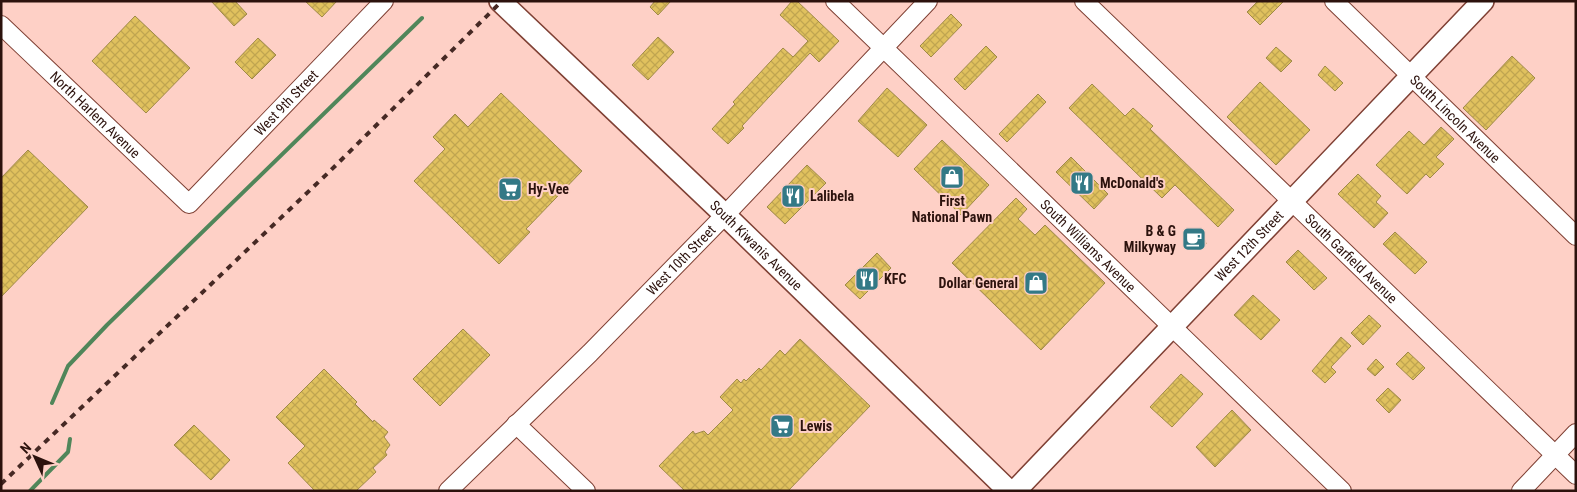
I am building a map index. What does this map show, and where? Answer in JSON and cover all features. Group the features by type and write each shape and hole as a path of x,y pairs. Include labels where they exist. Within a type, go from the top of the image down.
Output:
{"main road":[{"name":"South Kiwanis Avenue","path":"500,1 725,215 1009,491"},
{"name":"West 12th Street","path":"1015,491 1483,1"}],"street":[{"name":"West 9th Street","path":"189,204 384,1"},
{"name":"South Williams Avenue","path":"835,1 1342,491"},
{"name":"West 10th Street","path":"448,491 590,353 725,215 928,1"},
{"name":"South Garfield Avenue","path":"1084,1 1576,475"},
{"name":"South Lincoln Avenue","path":"1334,1 1576,236"},
{"name":"North Harlem Avenue","path":"1,25 189,204"},
{"path":"516,424 586,491"},
{"path":"1521,491 1576,433"}],"building":[{"path":"211,1 235,1 247,14 234,26"},
{"path":"305,1 337,1 322,17"},
{"path":"655,1 671,1 658,15 650,7"},
{"path":"792,1 797,1 839,41 819,62 810,53 742,126 744,128 728,144 712,129 735,104 733,102 783,48 793,57 808,41 780,15"},
{"path":"1258,1 1284,1 1260,25 1247,12"},
{"path":"951,14 962,25 931,57 920,46"},
{"path":"135,16 190,68 146,113 92,61"},
{"path":"658,37 674,52 648,80 632,65"},
{"path":"258,38 276,55 252,79 235,62"},
{"path":"986,46 997,57 965,90 954,79"},
{"path":"1276,47 1292,61 1281,72 1266,58"},
{"path":"1512,56 1535,78 1486,130 1463,108"},
{"path":"1325,66 1343,83 1335,91 1318,75"},
{"path":"1260,82 1310,130 1276,165 1227,117"},
{"path":"1092,84 1125,116 1133,108 1153,126 1150,129 1234,210 1218,227 1175,185 1162,198 1069,108"},
{"path":"887,88 927,125 898,157 858,121"},
{"path":"501,93 582,171 526,229 530,232 499,264 414,181 445,149 433,137 455,114 468,127"},
{"path":"1038,94 1046,102 1007,142 999,134"},
{"path":"1441,127 1454,139 1436,157 1444,164 1430,178 1426,174 1407,194 1376,165 1409,131 1424,145"},
{"name":"First National Pawn","path":"942,140 989,185 961,215 914,169"},
{"path":"28,150 88,207 1,297 1,178"},
{"name":"McDonald's","path":"1071,157 1108,194 1094,209 1056,172"},
{"path":"807,165 826,183 785,224 767,207"},
{"path":"1358,174 1381,196 1376,202 1388,213 1374,228 1338,194"},
{"path":"1016,198 1027,209 1018,219 1035,235 1045,225 1105,283 1041,350 952,263"},
{"name":"B & G Milkyway","path":"1193,228 1205,240 1206,244 1199,250 1196,250 1183,238"},
{"path":"1395,232 1427,262 1415,274 1383,244"},
{"path":"1298,250 1327,278 1314,290 1286,262"},
{"path":"877,253 891,268 860,299 845,285"},
{"path":"1253,295 1280,320 1261,340 1234,315"},
{"path":"1369,315 1381,326 1363,345 1351,333"},
{"path":"463,329 490,355 440,406 413,379"},
{"path":"1341,337 1351,346 1331,367 1336,372 1325,383 1312,371"},
{"path":"800,339 870,406 788,491 685,491 659,466 693,431 695,434 704,431 708,435 733,410 720,397 737,379 741,383 744,379 746,381 759,368 761,370 780,350 785,355"},
{"path":"1408,352 1425,368 1413,380 1396,364"},
{"path":"1376,359 1384,367 1375,376 1367,369"},
{"path":"324,369 357,402 355,404 373,422 374,420 388,432 384,437 390,445 385,452 387,455 373,468 376,472 356,491 315,491 288,463 305,446 276,417"},
{"path":"1181,374 1203,394 1172,427 1150,407"},
{"path":"1388,388 1401,400 1389,413 1376,400"},
{"path":"1232,410 1251,430 1215,467 1196,447"},
{"path":"194,425 230,460 211,480 174,445"}],"waterway":[{"path":"52,403 68,366 107,325 422,18"},
{"path":"30,491 68,452 70,439"}],"railway":[{"path":"1,484 329,172 502,1"}],"place":[{"name":"First National Pawn","path":"952,177"},
{"name":"McDonald's","path":"1082,183"},
{"name":"Hy-Vee","path":"510,189"},
{"name":"Lalibela","path":"793,196"},
{"name":"B & G Milkyway","path":"1194,239"},
{"name":"KFC","path":"867,279"},
{"name":"Dollar General","path":"1036,283"},
{"name":"Lewis","path":"782,426"}]}
